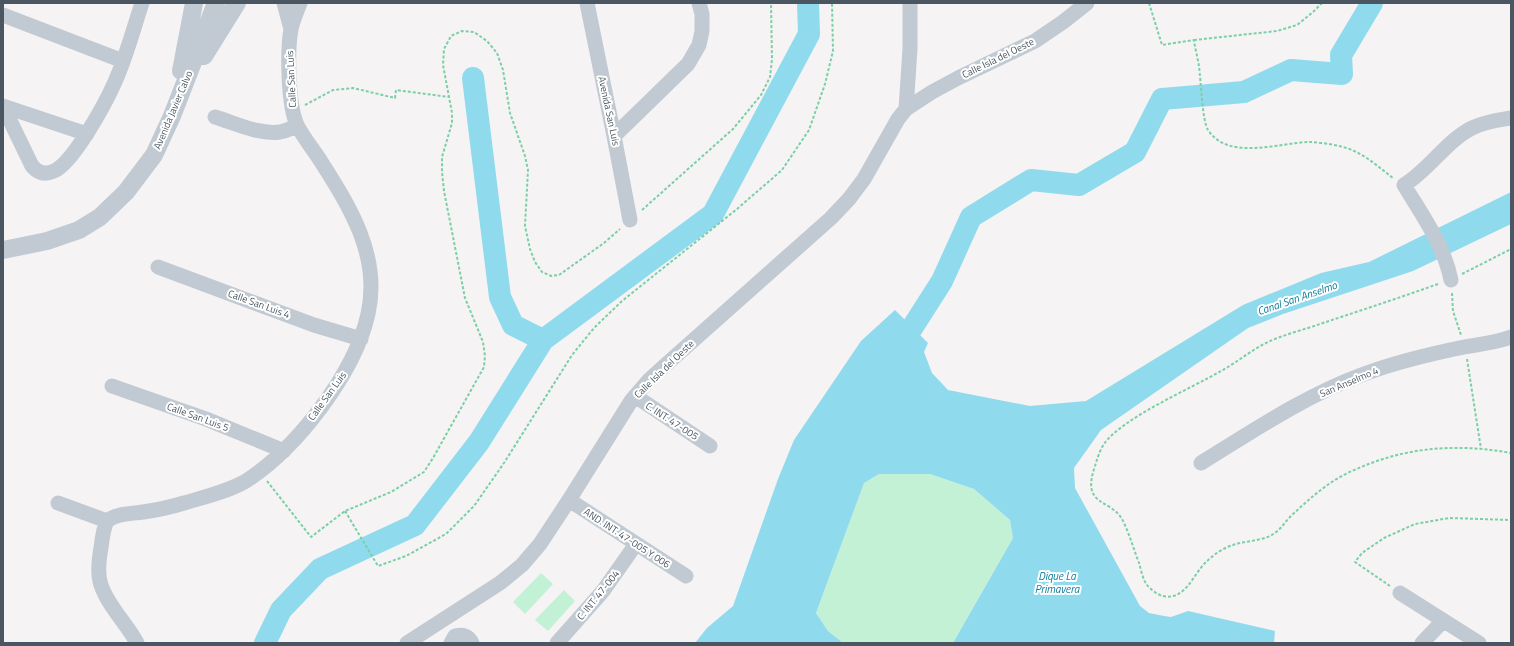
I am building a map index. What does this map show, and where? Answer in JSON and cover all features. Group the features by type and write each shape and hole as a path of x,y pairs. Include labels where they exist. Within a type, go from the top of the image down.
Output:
{"street":[{"path":"7,3 3,15 123,61"},
{"path":"3,106 32,166 36,171 43,173 54,171 64,164 87,134 115,83 142,3"},
{"path":"181,92 182,67 194,3"},
{"name":"Avenida Javier Calvo","path":"3,250 47,241 79,230 100,216 126,192 154,155 172,116 216,3"},
{"path":"181,92 237,3"},
{"name":"Calle San Luis","path":"107,521 122,514 144,512 214,495 244,482 284,451 325,401 345,372 361,339 368,313 371,281 368,254 355,217 295,119 290,96 291,29 284,3"},
{"name":"Calle San Luis","path":"291,29 300,3"},
{"name":"Avenida San Luis","path":"586,3 630,220"},
{"path":"614,136 688,64 699,45 702,31 702,14 699,3"},
{"path":"906,109 910,49 910,3"},
{"name":"Calle Isla del Oeste","path":"407,643 500,583 522,565 540,544 635,396 657,372 831,218 849,199 864,179 898,119 906,109 932,92 1035,41 1087,3"},
{"path":"3,106 87,134"},
{"path":"215,117 257,130 269,132 280,132 295,119"},
{"path":"1451,280 1446,261 1429,226 1404,185 1423,171 1456,139 1472,128 1489,122 1511,118"},
{"name":"Calle San Luis 4","path":"158,267 314,325 361,339"},
{"name":"San Anselmo 4","path":"1201,463 1272,420 1323,392 1364,374 1414,358 1465,347 1507,341"},
{"name":"Calle San Luis 5","path":"112,386 206,419 284,451"},
{"name":"C. INT. 47-005","path":"635,396 710,446"},
{"name":"AND. INT. 47-005 Y 006","path":"569,500 686,576"},
{"path":"58,503 107,521 100,553 99,575 101,585 108,599 132,633 137,643"},
{"name":"C. INT. 47-004","path":"557,643 603,591 636,544"},
{"path":"1400,593 1479,643"},
{"path":"444,619 453,640 466,636 472,643"},
{"path":"1422,643 1443,621"}],"path":[{"path":"259,471 311,537 345,511 391,492 424,472 484,367 485,356 483,342 465,298 444,191 442,172 442,157 452,124 443,65 444,48 451,36 462,31 474,32 487,41 497,53 504,70 510,113 525,156 528,170 525,226 530,249 542,272 551,276 559,275 604,243 733,129 761,95 770,77 772,59 771,3"},
{"path":"345,511 378,566 406,556 446,534 474,506 504,463 572,355 594,328 622,301 737,209 782,170 809,130 825,84 833,51 832,3"},
{"path":"1149,3 1162,45 1277,31 1297,25 1322,3"},
{"path":"1194,40 1207,129 1218,141 1238,148 1309,142 1339,146 1360,153 1404,185"},
{"path":"295,119 333,90 353,88 395,98 396,90 449,97"},
{"path":"1511,249 1451,280 1266,342 1223,370 1132,420 1115,432 1104,444 1095,466 1091,482 1092,492 1100,502 1122,518 1146,584 1153,591 1163,596 1175,596 1183,592 1206,562 1219,552 1234,545 1270,536 1279,531 1289,518 1315,494 1350,472 1383,458 1420,450 1481,449 1511,453"},
{"path":"1451,280 1453,311 1465,347 1481,449"},
{"path":"1400,593 1355,562 1362,553 1384,538 1415,524 1449,518 1511,520"}],"green space":[{"path":"879,474 930,474 974,489 1010,520 1013,538 953,643 843,643 828,631 816,613 864,483"},
{"path":"541,573 553,584 525,614 513,602"},
{"path":"564,590 575,601 548,631 535,620"}],"water":[{"name":"Dique La Primavera","path":"1511,192 1511,224 1413,271 1283,314 1248,328 1101,430 1074,468 1075,488 1140,606 1149,613 1164,616 1171,617 1188,611 1275,631 1274,643 953,643 1013,538 1010,520 974,489 930,474 879,474 864,483 816,613 828,631 843,643 695,643 707,628 733,606 778,479 794,440 861,341 895,310 928,343 924,352 932,373 948,390 1030,406 1086,401 1243,305 1321,273 1369,262"}],"waterway":[{"path":"473,78 500,297 513,325 543,340 713,214 809,34 808,3"},
{"path":"912,328 942,281 971,217 1031,180 1079,185 1135,152 1162,99 1244,92 1291,70 1342,74 1341,55 1372,3"},
{"path":"265,643 281,610 320,569 415,525 479,442 543,340"}],"water label":[{"name":"Canal San Anselmo","path":"1297,298"}]}
